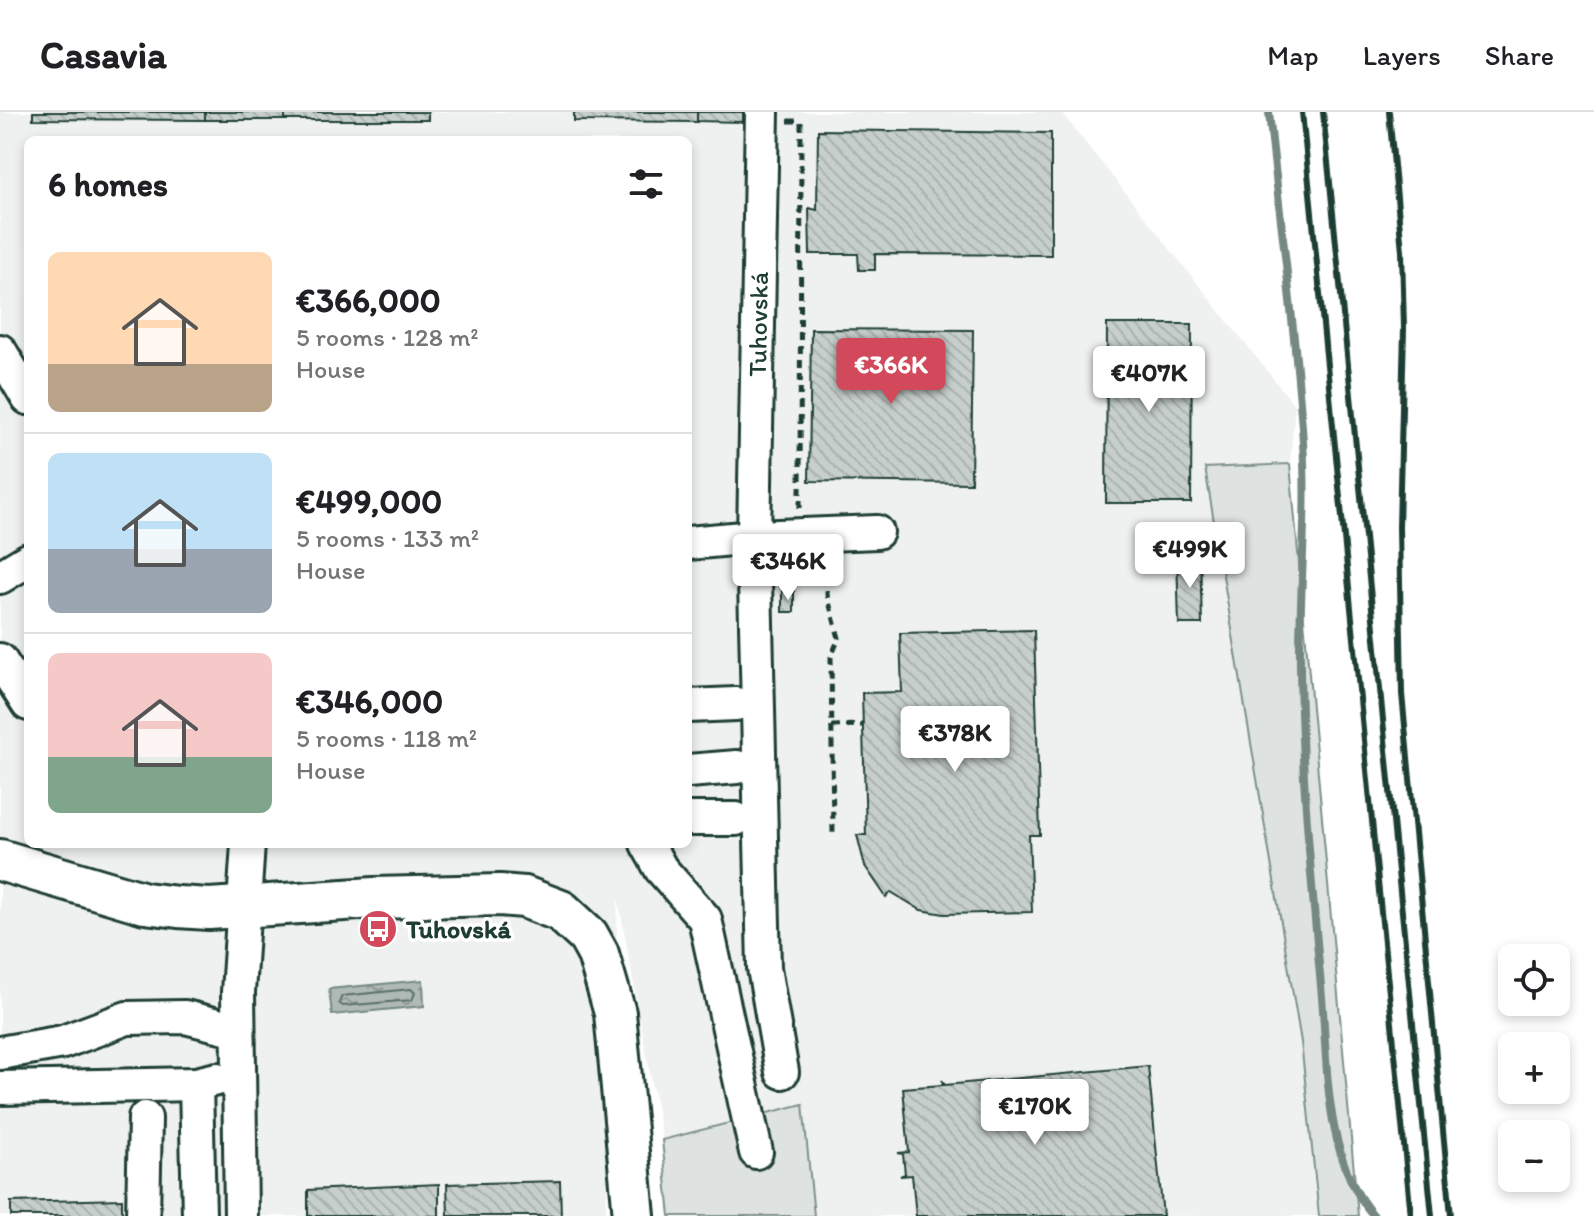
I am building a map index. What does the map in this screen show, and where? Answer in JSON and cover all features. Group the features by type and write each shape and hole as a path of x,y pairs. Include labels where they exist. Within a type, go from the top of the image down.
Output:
{"main road":[{"path":"0,860 145,903 209,909 500,895 524,897 568,916 588,936 598,954 615,1013 634,1216"}],"street":[{"name":"Tuhovská","path":"762,112 754,537 764,968 782,1072"},
{"path":"0,351 24,391"},
{"path":"692,543 877,532"},
{"path":"0,577 24,562"},
{"path":"692,706 736,704"},
{"path":"692,771 737,767"},
{"path":"692,819 736,819"},
{"path":"241,1216 238,1030 248,848"},
{"path":"649,848 661,869 705,919 756,1152"},
{"path":"0,1053 63,1042 127,1018 185,1017 238,1030"},
{"path":"0,1088 196,1084 239,1074"},
{"path":"196,1084 199,1216"},
{"path":"143,1216 145,1118"}],"path":[{"path":"801,121 799,553 828,552 827,595 839,638 831,657 833,834"},
{"path":"832,726 863,725"}],"shaded area":[{"path":"0,112 1061,112 1295,406 1290,464 1206,468 1301,1042 1319,1216 814,1216 803,1104 662,1139 618,898 606,1216 0,1216"},
{"path":"1290,464 1358,1216 1319,1216 1301,1042 1205,468"},
{"path":"803,1104 814,1216 670,1216 662,1140"}],"water":[{"path":"423,980 424,1006 332,1015 329,989"}],"building":[{"path":"33,112 205,112 205,120 33,119"},
{"path":"205,112 285,112 285,120 205,120"},
{"path":"285,112 428,112 428,120 285,120"},
{"path":"574,112 697,112 697,122 574,121"},
{"path":"697,112 743,112 743,122 697,121"},
{"path":"818,130 1051,133 1051,255 875,254 875,270 859,270 858,254 810,254 809,208 817,210"},
{"path":"1107,324 1192,324 1191,503 1106,503"},
{"path":"811,329 973,330 971,483 809,481"},
{"path":"1177,556 1200,556 1202,624 1179,624"},
{"path":"782,591 794,591 794,612 782,612"},
{"path":"1034,630 1040,835 1029,835 1032,912 944,914 921,910 891,892 886,897 865,866 857,835 866,835 862,693 902,692 900,633"},
{"path":"1148,1066 1163,1216 916,1216 912,1175 900,1176 905,1174 903,1154 898,1153 909,1152 903,1088 943,1085 942,1080 945,1085"},
{"path":"560,1181 561,1216 448,1216 447,1184"},
{"path":"439,1184 439,1216 308,1216 308,1190"},
{"path":"122,1199 122,1216 11,1216 11,1202"}],"waterway":[{"path":"1269,112 1303,442 1302,749 1328,1083 1337,1141 1346,1168 1374,1216"}],"railway":[{"path":"1302,112 1411,1216"},
{"path":"1323,112 1432,1216"},
{"path":"1389,112 1402,251 1404,329 1399,527 1402,694 1451,1216"}],"place":[{"name":"Tuhovská","path":"378,929"}]}
